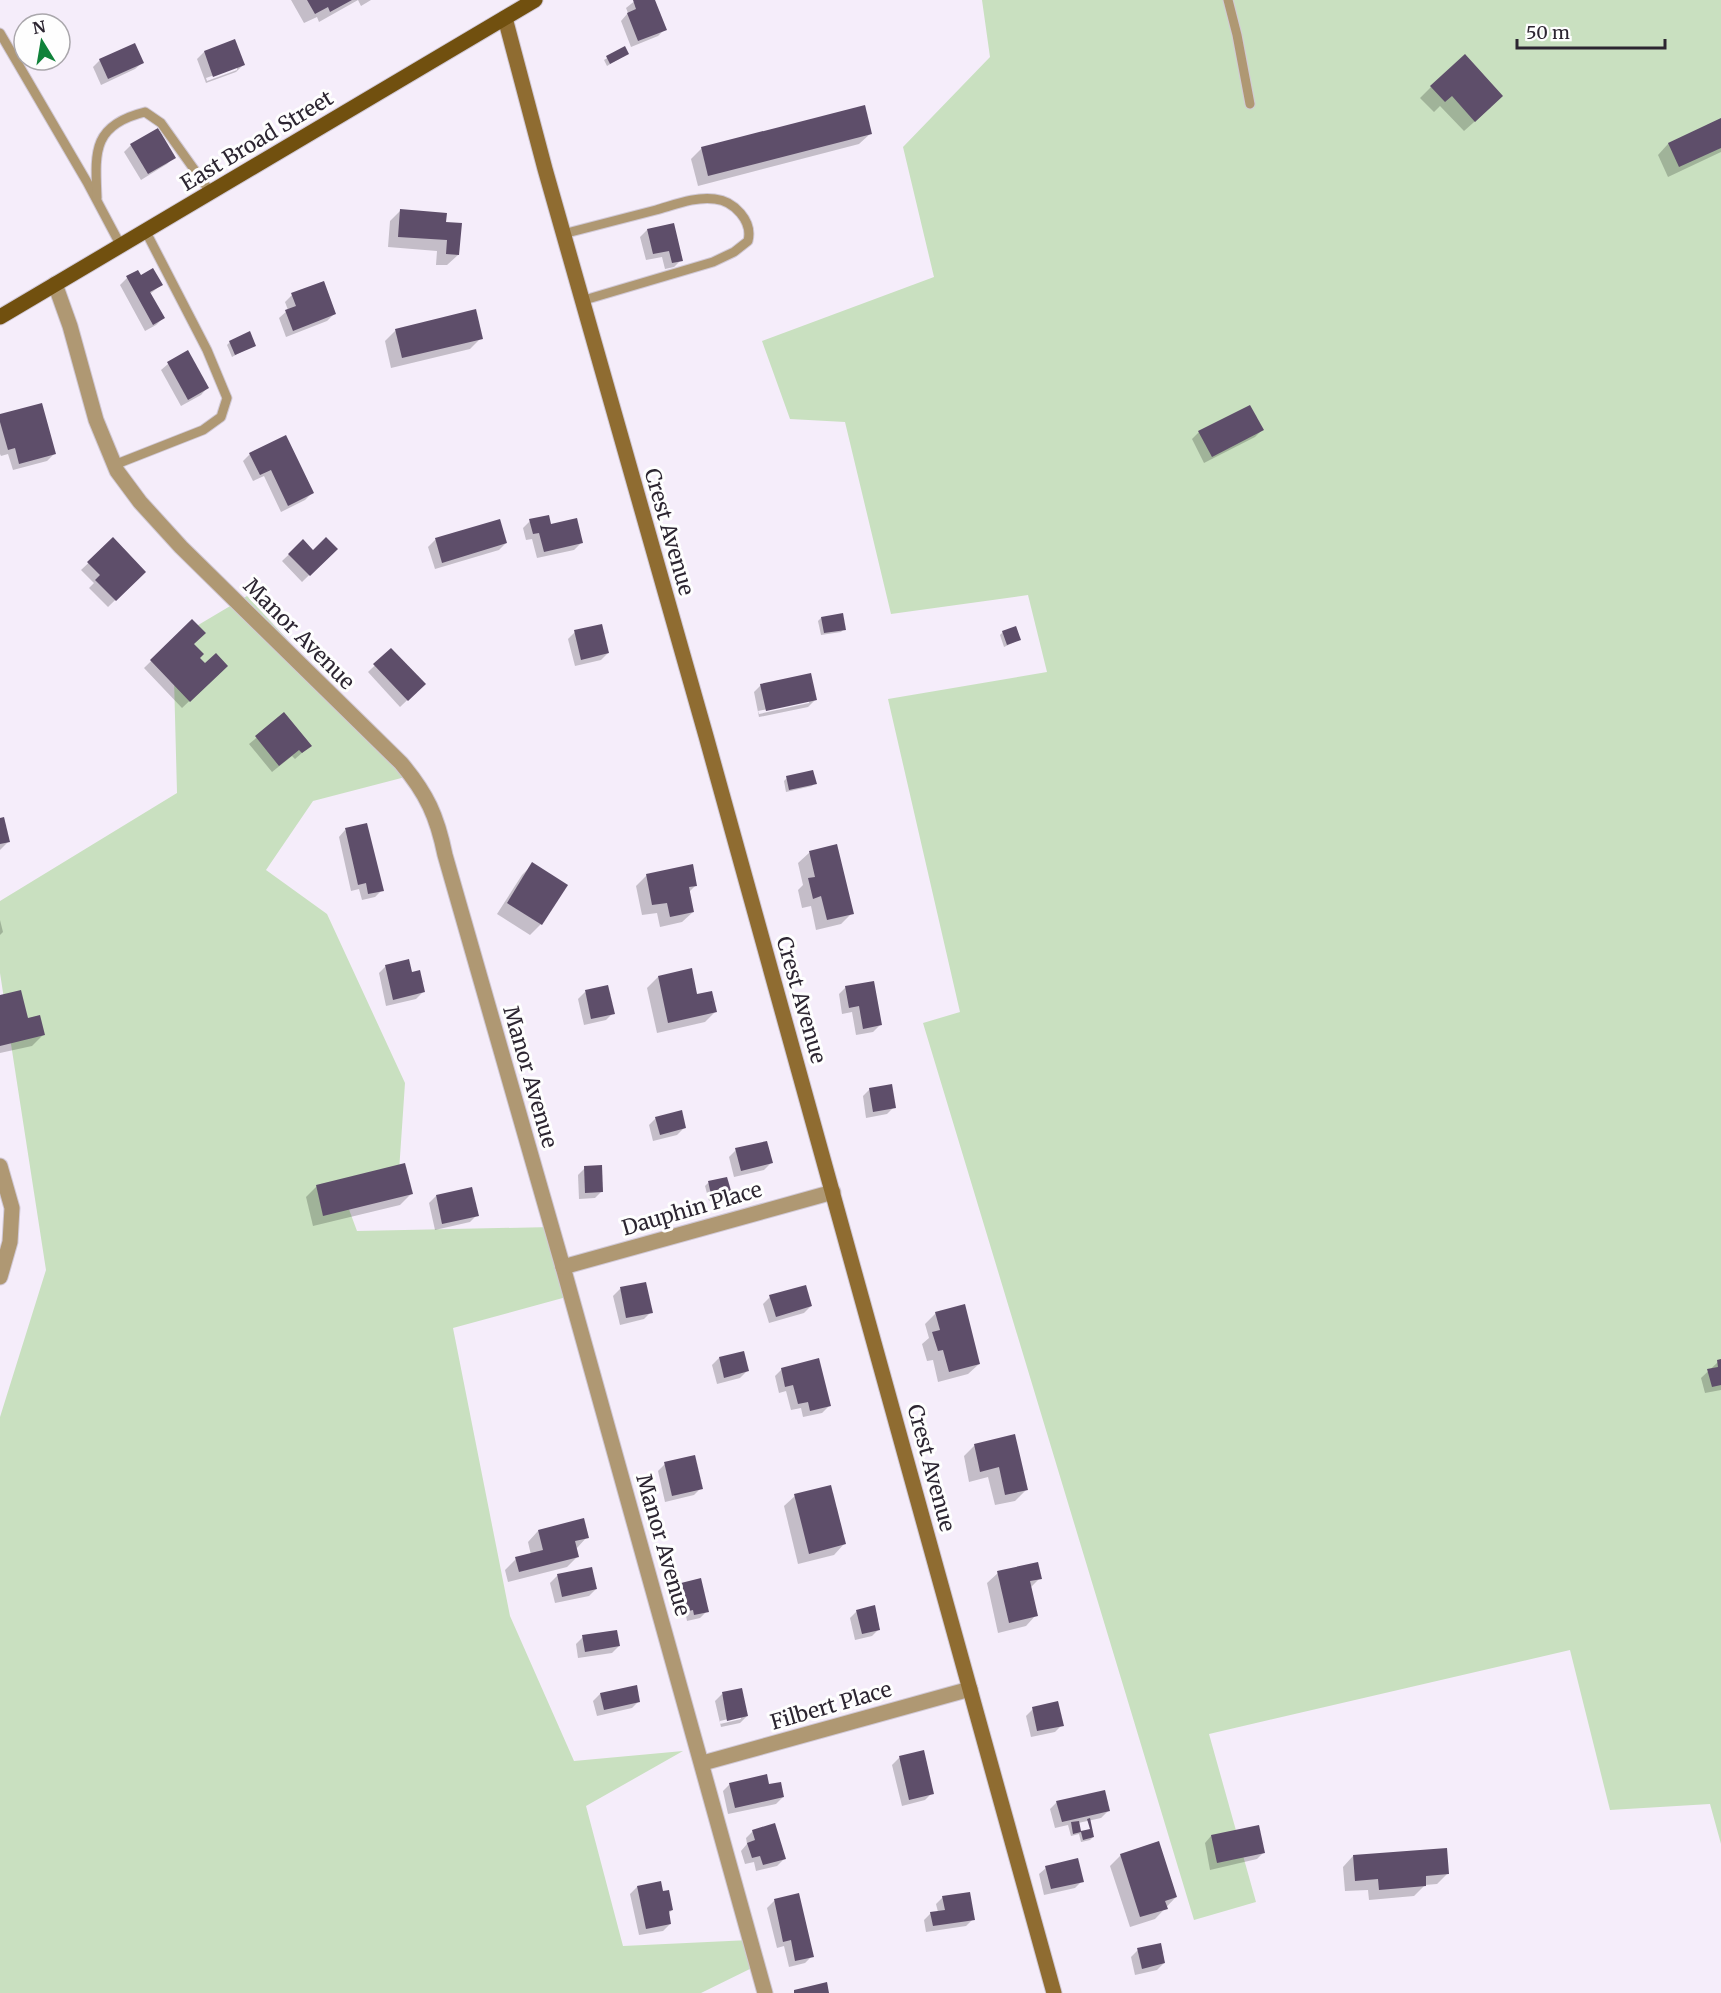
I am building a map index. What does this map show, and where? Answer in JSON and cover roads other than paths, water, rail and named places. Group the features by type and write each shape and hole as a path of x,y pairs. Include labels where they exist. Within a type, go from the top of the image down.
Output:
{"main road":[{"name":"East Broad Street","path":"0,317 535,0"}],"street":[{"name":"Crest Avenue","path":"505,18 563,234 706,736 1054,1993"},
{"name":"Manor Avenue","path":"55,284 70,326 96,420 114,465 140,502 181,547 401,764 418,783 439,826 445,855 563,1267 765,1993"},
{"path":"0,1166 12,1208 10,1242 0,1277"},
{"name":"Dauphin Place","path":"563,1267 833,1192"},
{"name":"Filbert Place","path":"702,1763 970,1689"}],"lane":[{"path":"1228,0 1250,104"},
{"path":"0,33 121,246"},
{"path":"97,201 95,158 102,138 124,117 145,112 161,123 211,193"},
{"path":"563,234 691,200 714,198 728,202 748,226 748,241 734,252 713,262 582,301"},
{"path":"114,465 203,430 221,417 227,398 207,350 146,232"}]}
